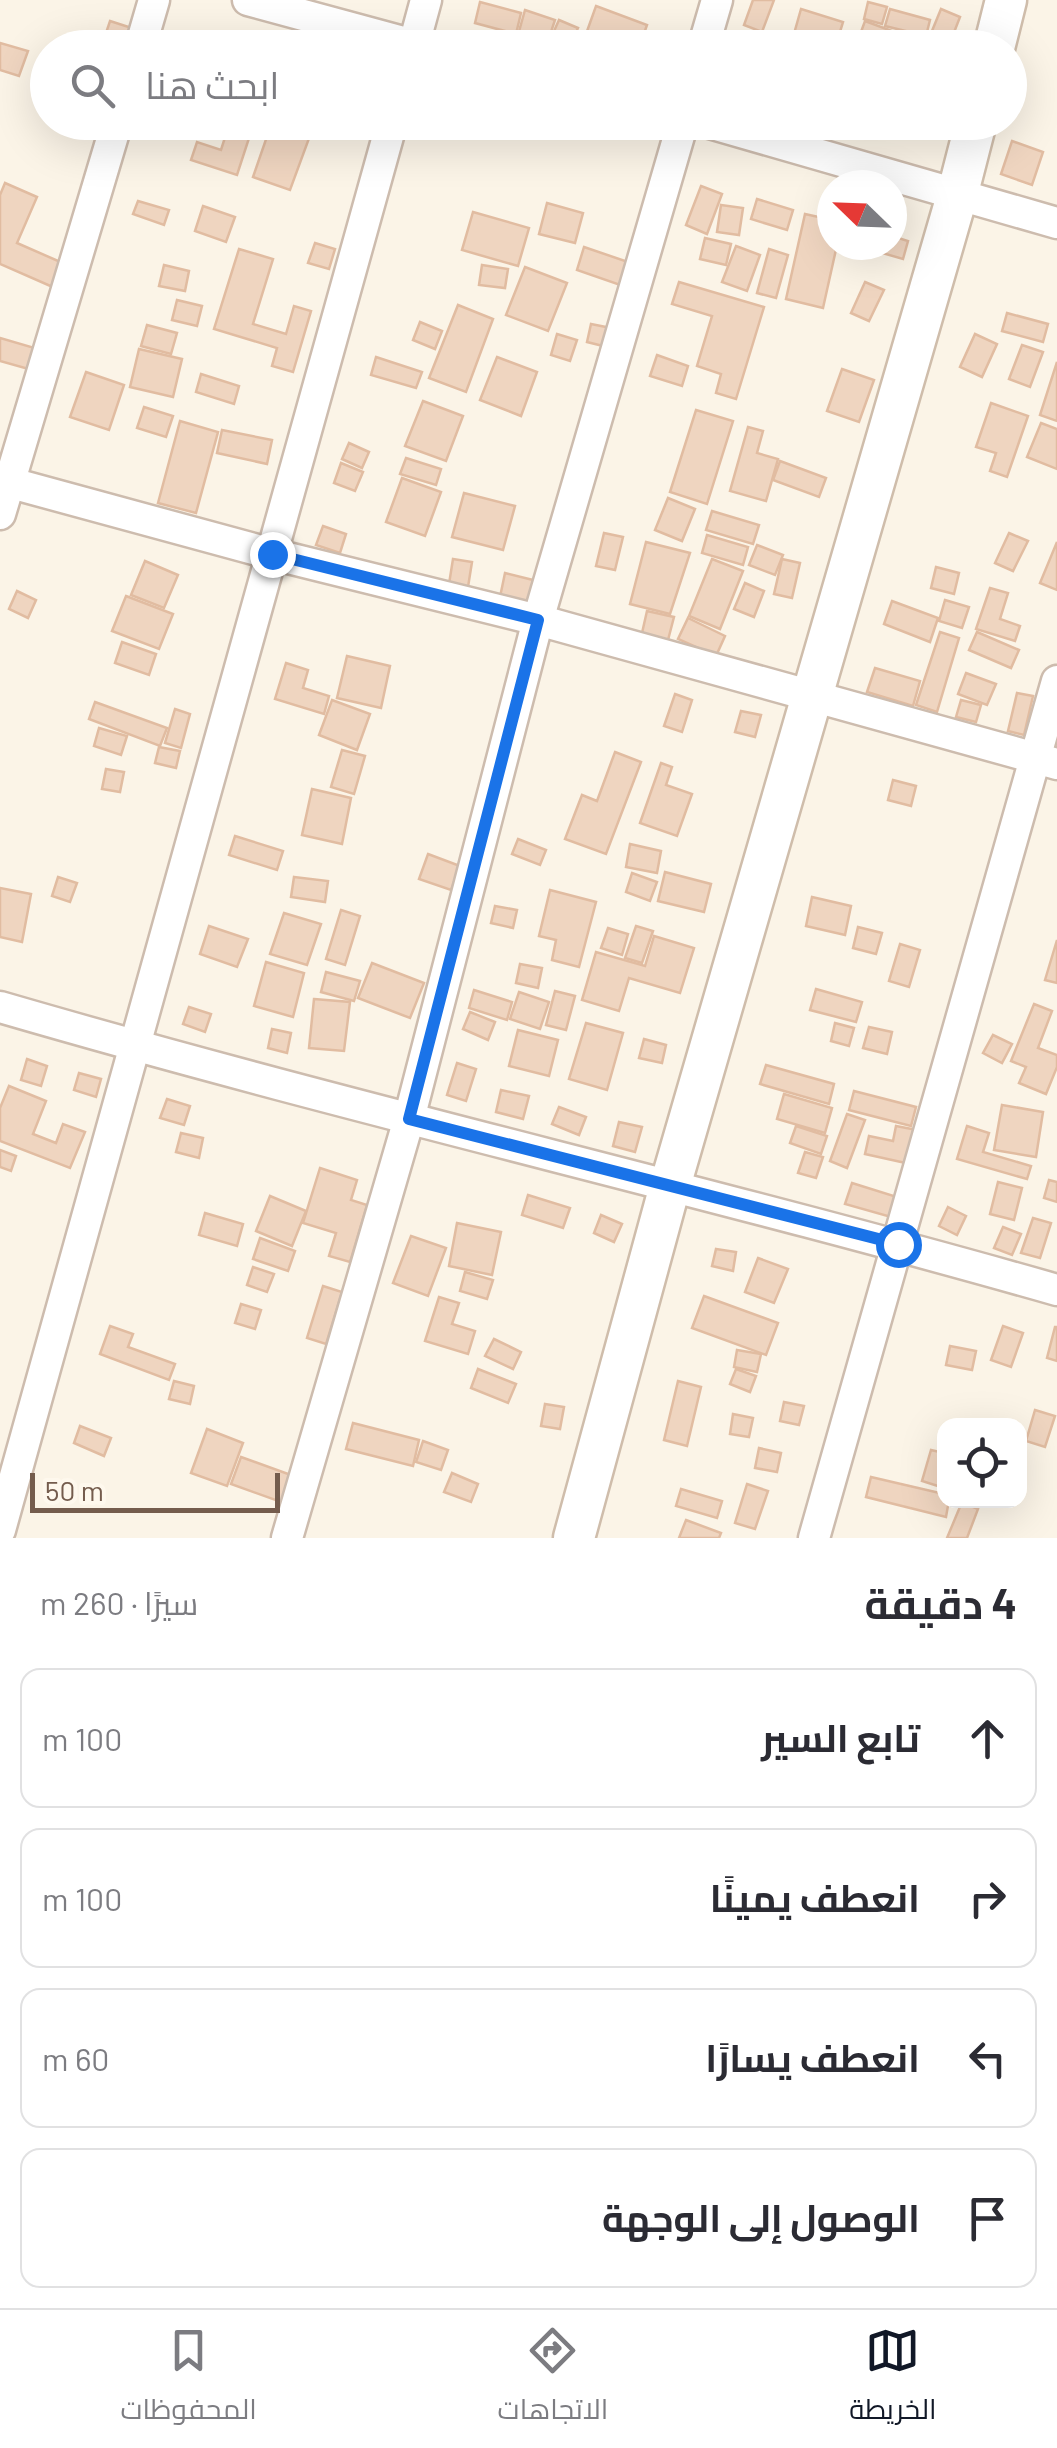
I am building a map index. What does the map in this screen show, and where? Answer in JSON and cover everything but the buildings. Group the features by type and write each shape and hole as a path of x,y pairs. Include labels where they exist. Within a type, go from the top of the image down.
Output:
{"street":[{"path":"145,30 154,0"},
{"path":"248,0 358,30"},
{"path":"420,30 426,0"},
{"path":"709,30 717,0"},
{"path":"998,30 1006,0"},
{"path":"0,514 4,481 112,140"},
{"path":"20,1538 0,1532 387,140"},
{"path":"287,1538 409,1119 538,620 677,140"},
{"path":"767,140 1057,223"},
{"path":"574,1538 670,1186 972,140"},
{"path":"4,481 272,554 538,620 1046,761"},
{"path":"814,1538 898,1244 1046,761 1057,680"},
{"path":"0,1007 409,1119 898,1244 1057,1290"}],"route":[{"path":"272,554 538,620 409,1119 898,1244"}]}
